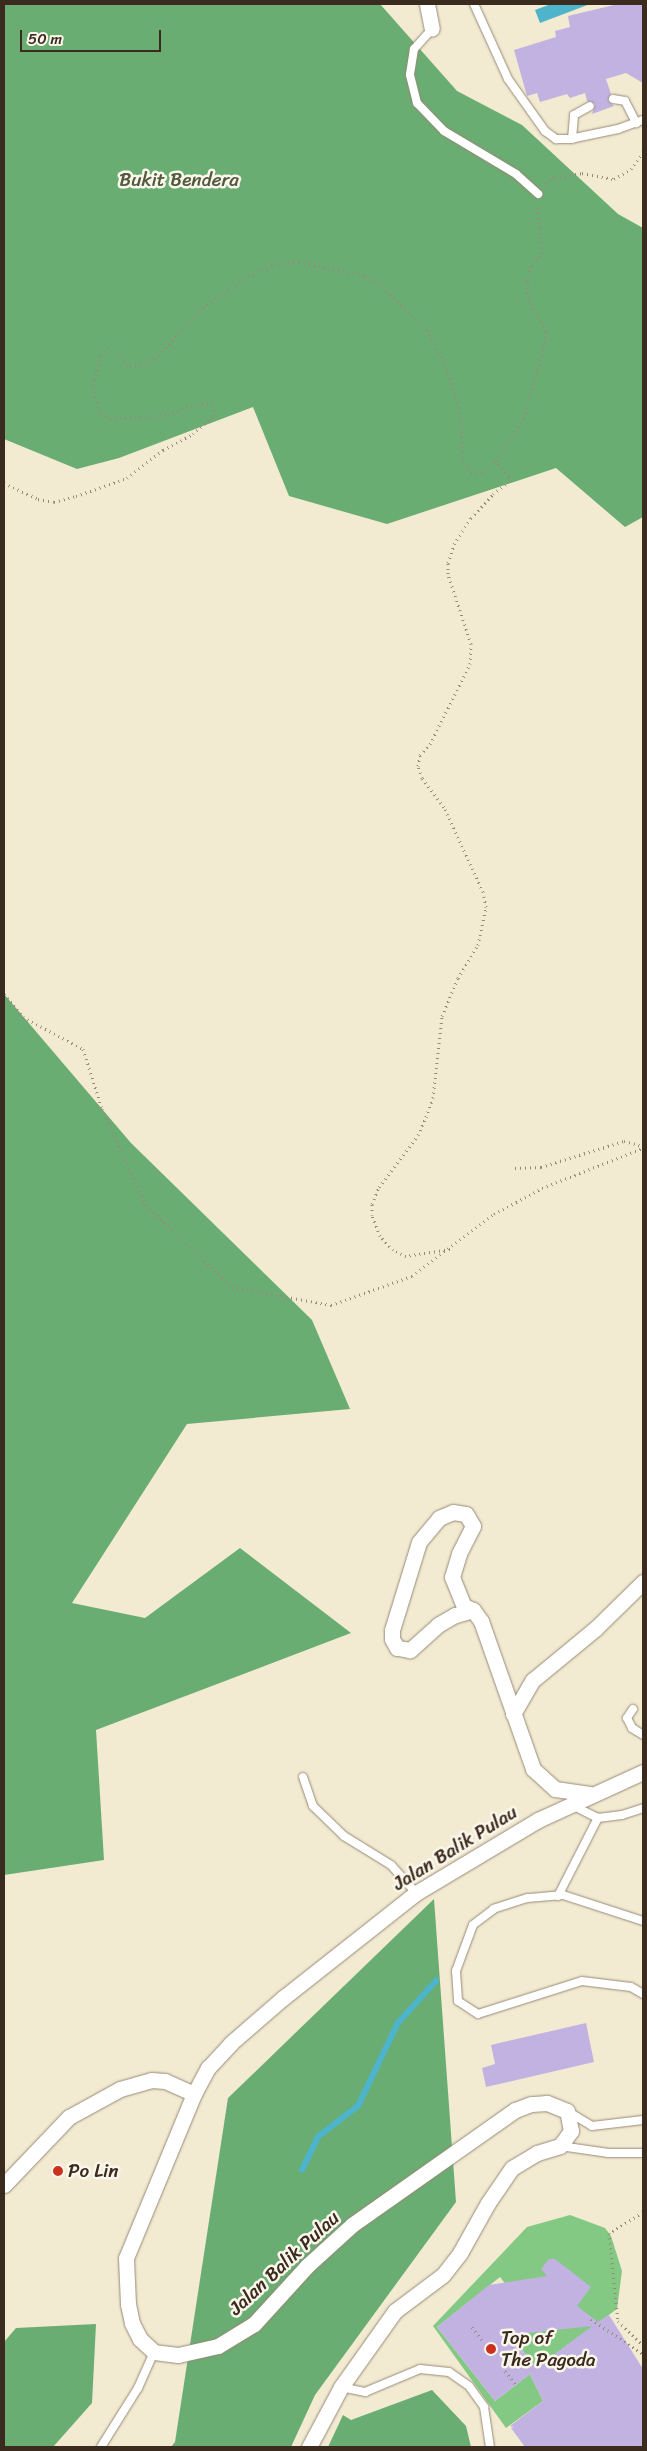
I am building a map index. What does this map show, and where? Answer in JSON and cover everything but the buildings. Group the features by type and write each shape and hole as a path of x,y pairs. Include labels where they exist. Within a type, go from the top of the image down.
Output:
{"street":[{"path":"426,4 432,30"},
{"path":"473,1610 455,1615 438,1625 410,1650 397,1648 392,1639 392,1630 419,1542 439,1518 453,1512 466,1514 473,1526 459,1554 452,1577 464,1606 473,1610 481,1621 533,1769 555,1789 590,1794"},
{"path":"513,1714 533,1680 596,1628 643,1582"},
{"name":"Jalan Balik Pulau","path":"567,2111 547,2103 531,2104 515,2110 352,2225 307,2266 254,2324 218,2346 178,2355 154,2352 140,2339 132,2324 125,2276 126,2258 194,2094 208,2068 231,2043 416,1893 484,1851 570,1804 643,1772"},
{"path":"4,2185 69,2118 120,2089 151,2080 165,2081 194,2094"},
{"path":"309,2447 341,2387 395,2311 443,2275 460,2253 488,2203 512,2168 537,2153 560,2146 570,2130 567,2111"}],"lane":[{"path":"474,4 508,79 528,112 545,131 556,139 572,139 640,121 625,101 613,99"},
{"path":"432,30 414,49 410,75 417,103 444,131 516,174 538,194"},
{"path":"572,139 574,115 590,106"},
{"path":"633,1709 627,1718 632,1728 643,1735"},
{"path":"303,1777 313,1806 344,1836 391,1865 416,1893"},
{"path":"570,1804 598,1818 622,1815 643,1808"},
{"path":"558,1896 598,1818"},
{"path":"643,1921 558,1896 527,1898 494,1908 473,1925 456,1971 458,2001 478,2014 582,1981 631,1987 643,1994"},
{"path":"567,2111 592,2126 643,2120"},
{"path":"560,2146 608,2153 643,2153"},
{"path":"100,2447 138,2388 154,2352"},
{"path":"341,2387 365,2392 420,2368 448,2372 469,2386 484,2407 490,2447"}],"path":[{"path":"4,483 38,499 54,502 127,478 163,450 192,434 214,415 213,405 202,403 166,415 110,419 99,412 93,385 102,355 108,348 130,365 140,366 155,359 203,308 248,276 273,265 299,262 366,276 427,330 452,382 460,412 463,461 471,473 482,472 496,461 524,418 544,347 546,331 540,314 528,298 527,281 532,264 542,253 538,194 555,177 582,173 614,179 632,169 643,152"},
{"path":"450,1249 406,1256 393,1250 380,1236 372,1215 372,1204 380,1187 418,1135 426,1118 433,1098 442,1016 458,978 478,945 486,907 483,892 444,807 422,778 418,766 420,755 430,744 470,664 471,644 448,574 448,563 454,544 471,518 493,494 509,482 509,476 496,461"},
{"path":"4,994 23,1017 83,1050 102,1109 146,1205 232,1287 331,1305 412,1276 494,1214 542,1188 643,1147"},
{"path":"515,1168 540,1167 624,1142 643,1147"},
{"path":"643,2212 609,2233 618,2321 643,2345"},
{"path":"591,2319 643,2354"},
{"path":"472,2328 482,2341"},
{"path":"505,2371 516,2385"}],"green space":[{"name":"Bukit Bendera","path":"4,4 380,4 457,91 522,125 618,214 643,228 643,517 625,527 556,468 387,524 289,496 253,407 119,458 77,469 4,439"},
{"path":"4,994 131,1143 312,1320 350,1409 187,1424 72,1603 145,1618 240,1548 351,1633 96,1730 104,1860 4,1875"},
{"path":"434,1899 456,2202 315,2395 291,2447 171,2447 175,2442 228,2098"},
{"path":"570,2215 605,2228 611,2236 622,2271 617,2309 536,2368 495,2315 516,2298 500,2277 437,2327 495,2401 530,2374 543,2401 506,2428 433,2326 527,2227"},
{"path":"96,2324 92,2403 53,2447 4,2447 4,2342 16,2328"},
{"path":"432,2390 466,2426 471,2447 328,2447 343,2415 351,2420"}],"water":[{"path":"551,4 590,4 540,23 535,10"}],"waterway":[{"path":"302,2170 318,2137 358,2106 398,2023 436,1981"}],"place":[{"name":"Po Lin","path":"58,2171"},
{"name":"Top of The Pagoda","path":"491,2349"}]}
